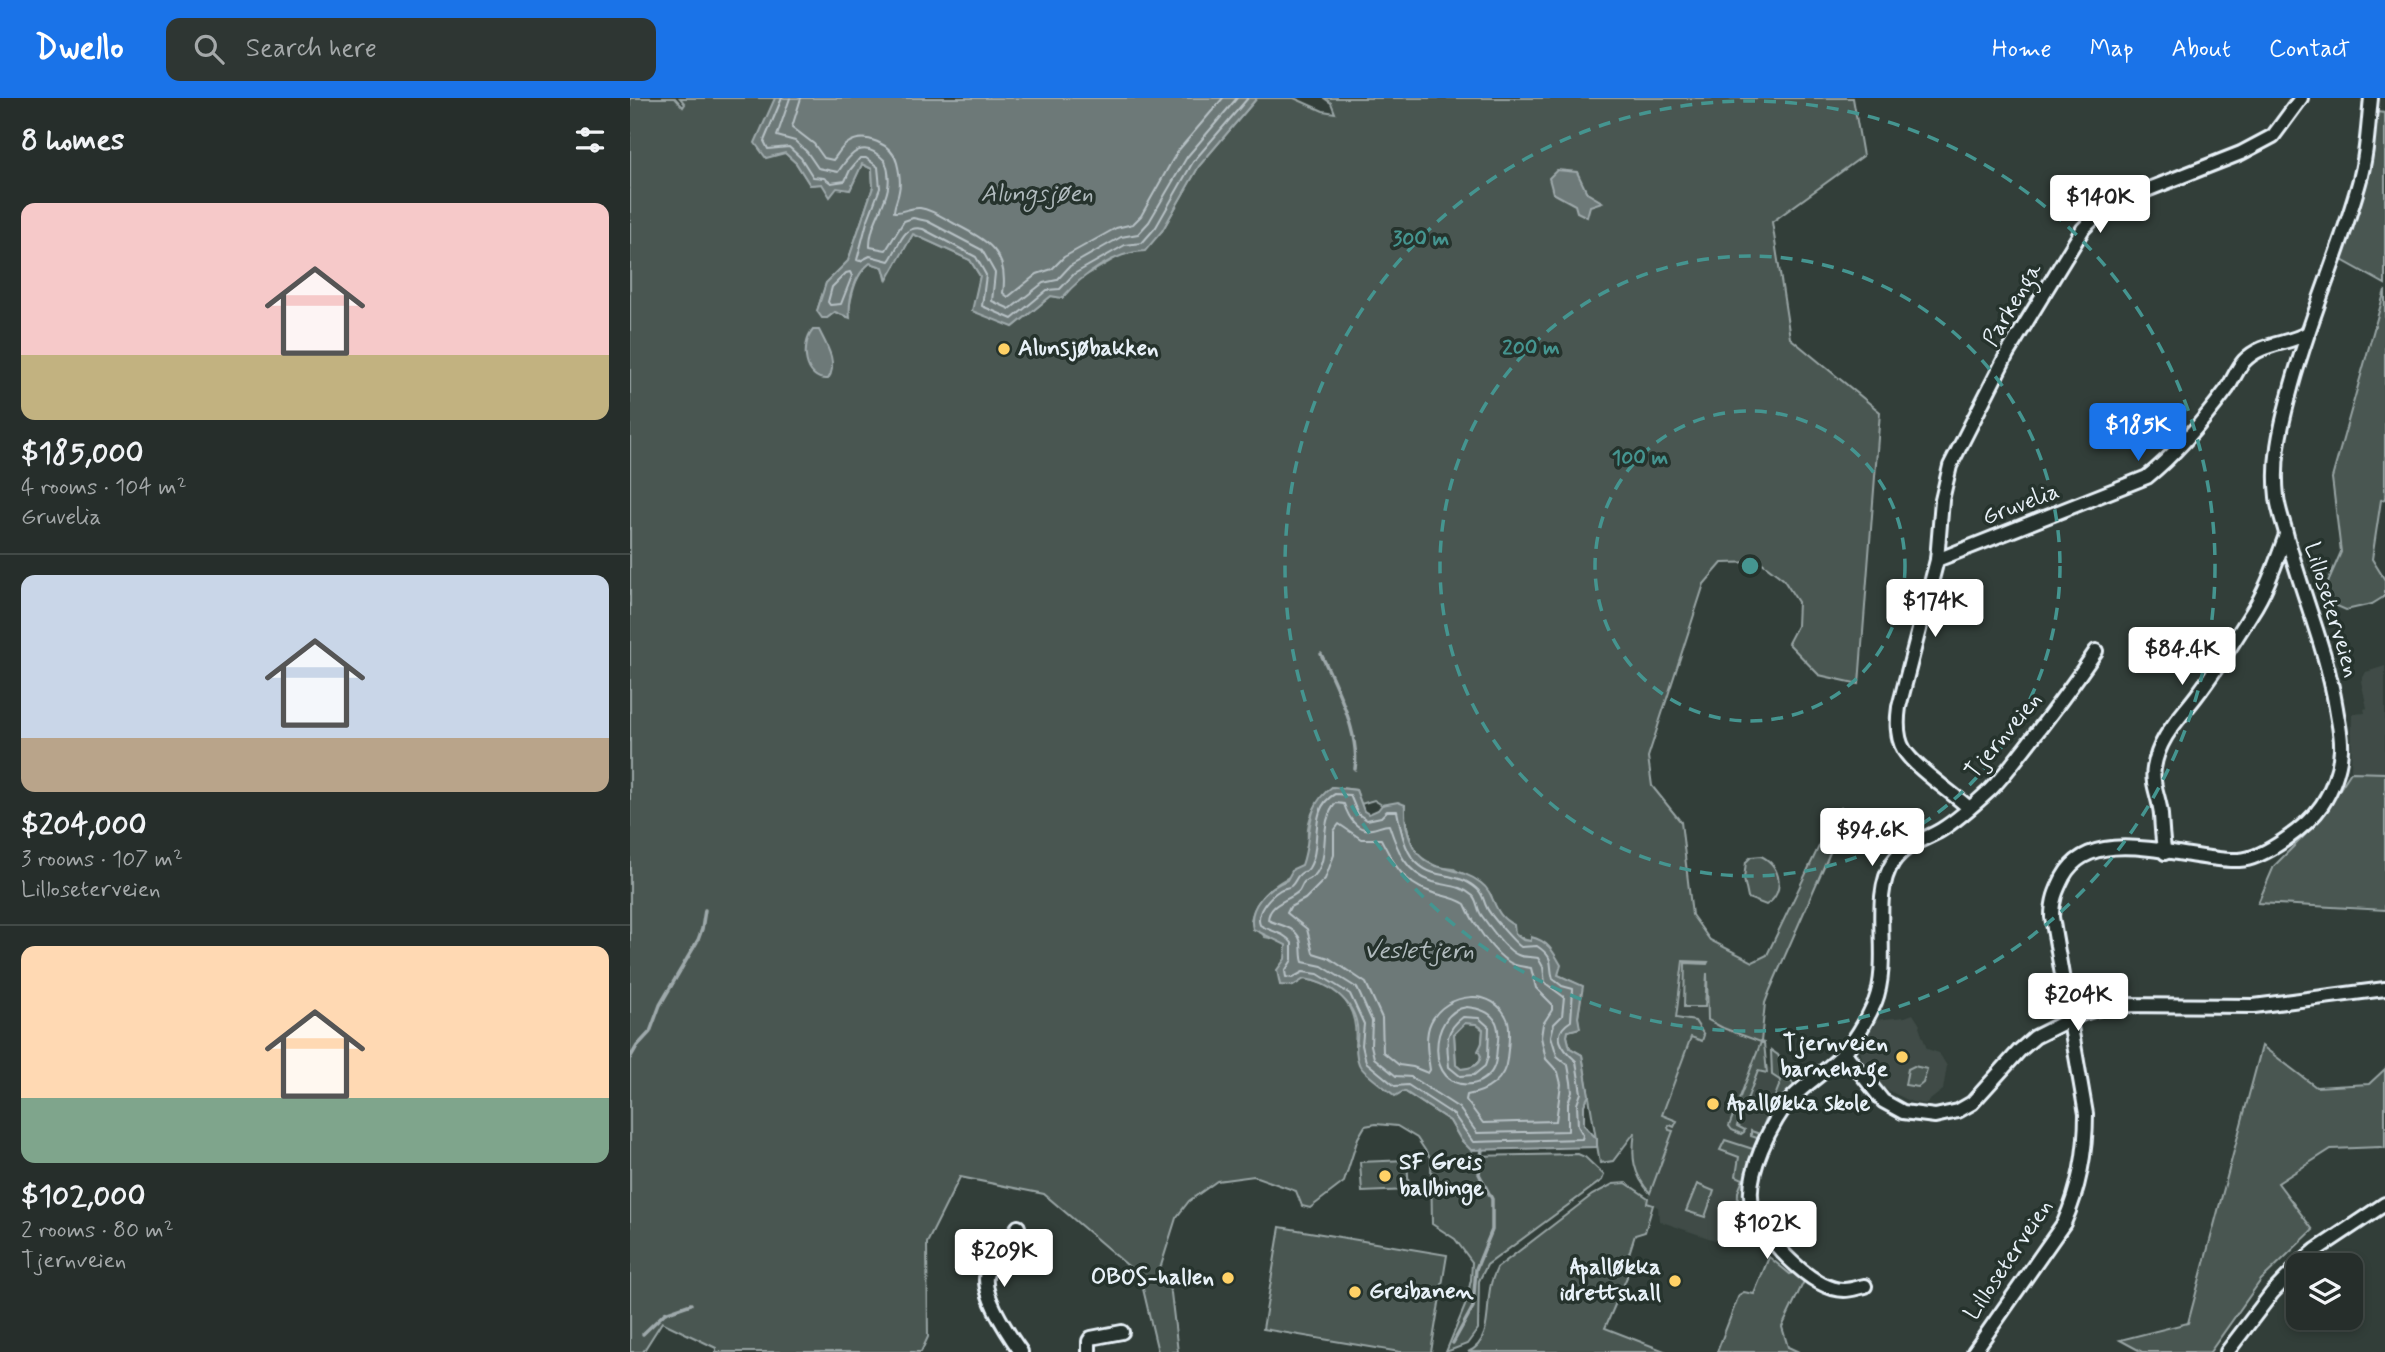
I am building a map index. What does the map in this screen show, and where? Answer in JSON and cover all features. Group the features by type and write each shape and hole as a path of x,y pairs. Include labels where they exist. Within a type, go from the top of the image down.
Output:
{"street":[{"name":"Parkenga","path":"1969,808 1908,755 1899,737 1899,707 1937,560 1941,500 1945,479 1957,448 2007,354 2083,229 2100,212 2121,200 2241,153 2273,136 2301,98"},
{"name":"Lilloseterveien","path":"1974,1352 2064,1223 2084,1152 2086,1114 2052,917 2052,898 2066,873 2085,854 2101,848 2125,847 2202,859 2241,860 2261,853 2310,821 2332,788 2341,752 2334,698 2327,662 2290,551 2277,500 2277,443 2308,332 2360,180 2371,98"},
{"name":"Gruvelia","path":"1937,560 2147,477 2206,417 2244,362 2266,346 2308,332"},
{"path":"2165,853 2161,814 2153,783 2159,748 2166,733 2198,694 2253,612 2287,535"},
{"name":"Tjernveien","path":"1865,1286 1843,1290 1807,1275 1777,1248 1752,1208 1756,1164 1769,1129 1793,1097 1844,1052 1873,1007 1878,994 1883,958 1883,894 1889,870 1901,852 1911,844 1939,831 1992,788 2056,709 2096,651"},
{"path":"1844,1052 1883,1101 1903,1112 1935,1116 1958,1111 1972,1103 2035,1037 2071,1018 2111,1005 2254,1006 2385,989"},
{"path":"2313,1253 2385,1203"},
{"path":"1018,1227 987,1273 985,1282 1008,1334 1021,1352"},
{"path":"2227,1352 2266,1300 2286,1279"},
{"path":"1089,1352 1091,1338 1122,1332"}],"shaded area":[{"path":"630,98 675,98 683,107 685,104 680,98 775,98 785,153 796,163 810,185 822,184 850,190 862,164 872,169 873,187 848,261 826,283 817,311 827,318 835,312 847,317 857,281 870,263 883,267 886,279 913,234 970,260 980,276 976,297 1013,327 1051,296 1062,298 1078,280 1162,231 1199,166 1257,98 1294,98 1323,111 1335,113 1331,103 1324,98 1853,98 1863,156 1772,222 1790,338 1880,412 1859,684 1819,675 1788,643 1797,626 1798,602 1783,579 1761,562 1722,563 1704,584 1648,757 1652,786 1681,822 1692,915 1710,940 1753,962 1767,955 1832,819 1841,808 1846,816 1765,1003 1761,1042 1708,1020 1707,973 1705,1007 1684,1007 1685,963 1708,962 1683,961 1676,1018 1695,1021 1704,1035 1702,1041 1691,1037 1662,1115 1677,1121 1674,1127 1668,1127 1673,1131 1650,1193 1640,1179 1635,1165 1635,1132 1613,1161 1600,1163 1582,1055 1570,1048 1567,1036 1568,1031 1579,1028 1582,986 1558,975 1531,937 1531,941 1518,936 1512,930 1501,916 1491,895 1454,869 1437,867 1419,856 1412,845 1405,818 1388,804 1382,805 1374,800 1361,804 1356,790 1332,787 1311,816 1307,852 1302,866 1267,892 1252,915 1251,920 1265,937 1280,940 1286,945 1286,959 1293,986 1304,979 1317,982 1328,986 1345,1000 1354,1020 1355,1045 1404,1091 1450,1121 1473,1156 1578,1154 1604,1175 1602,1180 1487,1265 1479,1281 1478,1329 1467,1344 1446,1352 1465,1306 1472,1262 1455,1239 1432,1224 1431,1159 1417,1138 1397,1126 1376,1124 1365,1126 1358,1138 1344,1182 1310,1208 1302,1206 1296,1191 1254,1176 1217,1181 1189,1201 1176,1218 1160,1269 1171,1293 1178,1352 1158,1352 1140,1276 1044,1194 960,1177 927,1243 928,1337 921,1352 716,1352 716,1348 662,1322 643,1352 630,1352"},
{"path":"2376,112 2385,113 2385,284 2340,259 2364,185"},
{"path":"2385,290 2385,499 2381,500 2372,559 2385,580 2385,596 2372,604 2346,610 2330,603 2324,591 2341,552 2332,478"},
{"path":"2385,666 2385,772 2351,772 2352,714 2365,713 2364,709 2367,708 2361,681 2366,672"},
{"path":"2351,772 2385,773 2385,910 2258,903 2274,866 2319,821"},
{"path":"1761,856 1773,866 1778,879 1776,894 1766,905 1748,898 1744,879 1746,862 1751,857"},
{"name":"Apalløkka skole","path":"1682,961 1708,961 1764,1043 1767,1066 1795,1088 1756,1151 1755,1232 1729,1245 1659,1221 1658,1207 1647,1203 1650,1193 1639,1180 1632,1153 1676,1018"},
{"name":"Tjernveien barnehage","path":"1913,1014 1920,1025 1927,1049 1939,1053 1947,1066 1943,1090 1925,1104 1912,1102 1881,1087 1863,1061 1860,1051 1874,1020"},
{"path":"1465,1023 1476,1024 1483,1030 1480,1062 1471,1068 1461,1069 1456,1065 1454,1034"},
{"path":"1761,1042 1764,1043 1767,1073 1758,1071 1737,1126 1745,1130 1741,1134 1729,1126"},
{"path":"2262,1046 2316,1087 2369,1084 2385,1069 2385,1148 2331,1149 2278,1183 2313,1230 2286,1253 2261,1280 2210,1352 2142,1352 2120,1340 2188,1323"},
{"path":"1771,1050 1778,1055 1795,1088 1760,1139 1751,1136 1751,1131 1760,1134 1781,1081 1772,1075"},
{"path":"1914,1066 1927,1069 1923,1083 1918,1087 1905,1085 1908,1069"},
{"path":"1725,1140 1756,1150 1751,1172 1759,1229 1749,1235 1739,1235 1737,1232 1738,1192 1743,1179 1736,1176 1739,1157 1720,1150"},
{"name":"SF Greis ballbinge","path":"1407,1160 1409,1190 1362,1192 1360,1162"},
{"path":"1626,1183 1648,1198 1647,1203 1653,1205 1645,1232 1635,1235 1627,1260 1627,1277 1605,1328 1667,1352 1468,1352 1476,1347 1485,1332 1489,1293 1497,1268 1592,1195 1613,1184"},
{"path":"1697,1184 1714,1191 1705,1217 1686,1211"},
{"name":"Greibanen","path":"1280,1227 1447,1255 1431,1352 1400,1352 1263,1329"},
{"path":"1769,1257 1790,1274 1798,1271 1806,1277 1782,1327 1788,1347 1799,1352 1717,1352 1739,1295 1744,1292 1754,1294"}],"water":[{"name":"Alungsjøen","path":"775,98 1257,98 1199,166 1162,231 1145,251 1133,252 1099,266 1062,298 1051,296 1013,327 972,311 980,276 970,260 913,234 887,280 883,267 870,263 864,268 851,296 850,318 835,312 822,318 817,311 826,283 848,261 873,187 872,169 862,164 850,190 837,188 830,197 822,184 810,185 796,163 785,153 766,158 755,143"},
{"path":"1557,170 1577,172 1587,193 1602,202 1590,206 1587,217 1577,212 1575,205 1553,193 1549,178"},
{"path":"813,330 819,330 830,354 832,367 828,379 820,378 809,368 806,344"},
{"name":"Vesletjern","path":"1332,787 1356,790 1364,811 1369,814 1382,805 1398,802 1405,805 1408,834 1416,851 1430,864 1466,875 1481,883 1490,893 1501,915 1514,925 1515,934 1523,940 1531,941 1531,937 1546,944 1561,965 1558,975 1583,986 1578,1017 1580,1028 1568,1031 1567,1036 1570,1048 1582,1055 1589,1095 1584,1105 1584,1125 1597,1139 1597,1147 1471,1150 1461,1140 1450,1121 1404,1091 1395,1096 1361,1068 1356,1054 1355,1017 1338,994 1322,984 1304,979 1293,986 1280,985 1277,970 1285,959 1286,945 1253,929 1253,913 1266,893 1287,880 1293,869 1302,865 1313,813 1323,795","holes":["1465,1023 1476,1024 1483,1029 1482,1043 1478,1051 1481,1056 1474,1066 1461,1069 1456,1065 1454,1034"]}],"waterway":[{"path":"1321,654 1350,725 1356,755 1355,769"},
{"path":"630,1058 650,1032 660,1005 698,940 705,910"},
{"path":"1453,1343 1473,1307 1476,1269 1492,1230 1492,1199 1479,1174 1482,1149"},
{"path":"643,1334 665,1313 691,1304"}],"place":[{"name":"Alunsjøbakken","path":"1004,349"},
{"name":"Tjernveien barnehage","path":"1902,1057"},
{"name":"Apalløkka skole","path":"1713,1104"},
{"name":"SF Greis ballbinge","path":"1385,1176"},
{"name":"OBOS-hallen","path":"1228,1278"},
{"name":"Apalløkka idrettshall","path":"1675,1281"},
{"name":"Greibanen","path":"1355,1292"}]}
